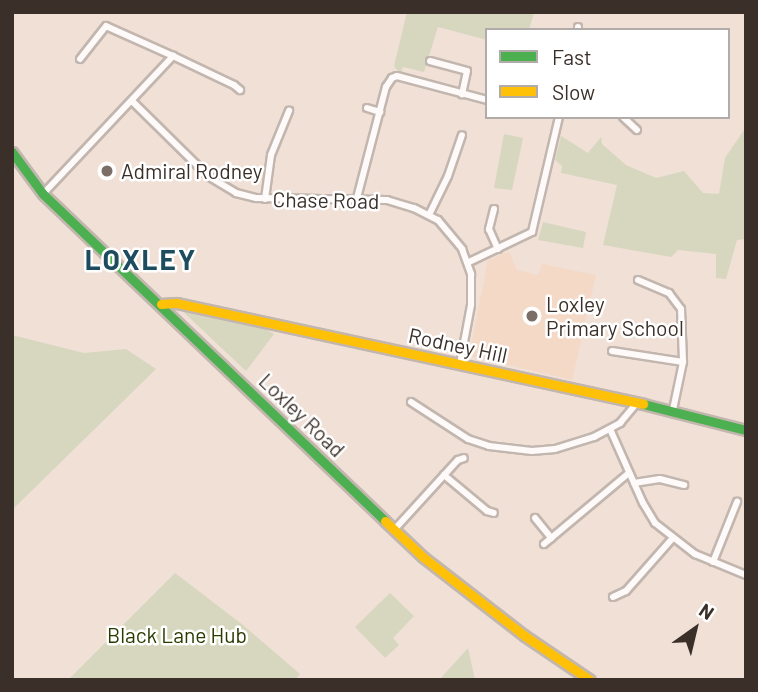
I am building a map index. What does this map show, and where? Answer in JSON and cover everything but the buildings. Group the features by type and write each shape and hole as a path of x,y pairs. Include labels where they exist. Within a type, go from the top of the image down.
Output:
{"main road":[{"name":"Loxley Road","path":"12,152 43,194 394,530 450,579 590,680"},
{"name":"Rodney Hill","path":"160,304 177,303 673,410 746,430"}],"street":[{"path":"80,59 106,26 240,90"},
{"path":"43,194 173,56"},
{"path":"430,61 469,68 462,94"},
{"path":"357,198 386,87 392,78 397,76 485,100"},
{"name":"Chase Road","path":"132,101 216,183 245,197 357,198 401,203 429,215 448,229 469,262 471,305 460,364"},
{"path":"368,108 380,112"},
{"path":"265,199 271,155 289,111"},
{"path":"469,262 528,236 535,226 559,119"},
{"path":"625,119 636,130"},
{"path":"429,215 448,176 462,135"},
{"path":"494,209 489,229 498,249"},
{"path":"638,280 669,293 679,302 683,362 673,410"},
{"path":"612,351 683,362"},
{"path":"411,402 457,434 509,450 555,449 610,429 625,419 637,403"},
{"path":"610,429 648,514 672,539 713,562 746,575"},
{"path":"394,530 458,460 464,458"},
{"path":"544,544 629,473"},
{"path":"444,475 487,511 494,513"},
{"path":"634,483 660,479 684,485"},
{"path":"713,562 737,502"},
{"path":"535,518 551,538"},
{"path":"613,597 626,591 672,539"}],"shaded area":[{"name":"Loxley Primary School","path":"509,252 517,270 538,275 542,264 596,275 572,380 469,356 488,260"}],"green space":[{"path":"407,12 534,12 530,28 485,28 485,39 438,27 424,72 403,67 400,74 394,66"},
{"path":"746,127 746,239 737,240 726,279 716,278 716,254 678,250 671,257 603,245 617,185 561,173 562,166 555,160 561,136 588,153 601,137 602,144 626,165 656,178 684,171 703,193 719,194 725,158"},
{"path":"504,134 523,138 512,190 494,188"},
{"path":"543,222 586,232 583,248 538,240"},
{"path":"177,306 259,325 274,334 246,371"},
{"path":"12,335 84,353 126,349 156,369 12,510"},
{"name":"Black Lane Hub","path":"175,573 243,625 300,674 295,680 68,680"},
{"path":"390,593 414,616 393,638 399,645 385,658 355,627"},
{"path":"468,648 475,680 439,680"}],"traffic: fast":[{"path":"12,152 43,194 385,521"},
{"path":"643,404 746,430"}],"traffic: slow":[{"path":"161,304 177,303 643,404"},
{"path":"385,521 423,557 525,636 590,680"}],"place":[{"name":"Admiral Rodney","path":"107,171"},
{"name":"Loxley Primary School","path":"532,316"}],"district":[{"name":"LOXLEY","path":"141,259"}]}
